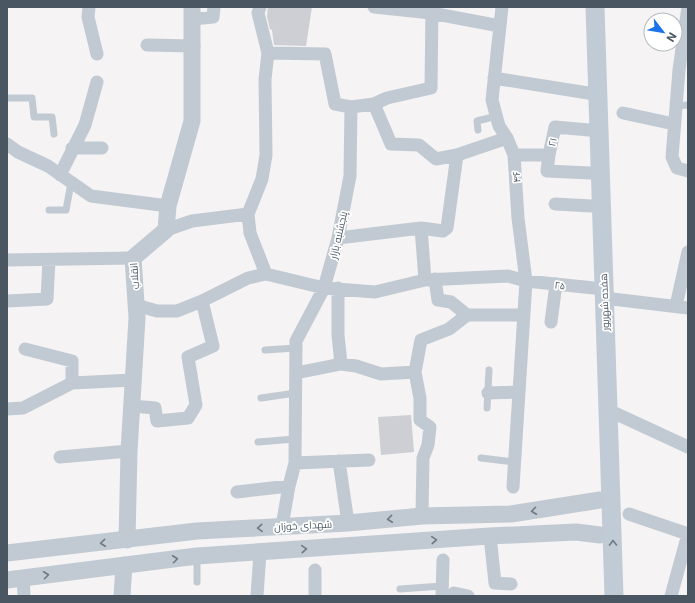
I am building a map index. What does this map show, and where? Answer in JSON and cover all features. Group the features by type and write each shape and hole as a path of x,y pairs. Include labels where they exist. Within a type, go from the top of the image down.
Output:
{"main road":[{"name":"هفده شهریور","path":"585,7 591,206 608,410 614,596"},
{"name":"هفده شهریور","path":"595,7 599,293 600,535 602,596"}],"street":[{"path":"89,7 88,17 97,54"},
{"path":"214,7 213,17 193,13 194,46 192,121 168,206 166,230 192,221 248,214"},
{"path":"136,305 157,311 177,311 202,301 248,278 266,274 250,233 248,214 262,180 266,155 265,79 268,53 258,13 260,7"},
{"path":"374,7 431,10 500,26 502,7"},
{"path":"688,7 682,105 674,124 672,157 677,168 688,171"},
{"path":"268,53 325,54 335,104 351,107 374,104 387,98 431,88 431,10"},
{"name":"۴۶","path":"500,26 492,100 499,126 508,138 514,155 518,218 526,281 513,487"},
{"path":"147,45 194,46"},
{"path":"494,78 588,93"},
{"path":"60,175 72,148 85,125 97,82"},
{"path":"374,104 391,144 419,145 436,159 457,155 508,138"},
{"name":"پنجشنبه بازار","path":"282,526 289,486 295,463 296,341 324,288 338,238 350,176 351,107"},
{"path":"623,113 674,124"},
{"name":"۲۱","path":"514,155 549,156 555,127 589,130"},
{"path":"7,144 18,152 48,166 91,196 168,206"},
{"path":"72,148 102,148"},
{"path":"338,238 421,228 443,231 447,228 457,155"},
{"path":"549,156 547,171 590,173"},
{"path":"555,204 591,206"},
{"path":"421,228 430,280 438,300 451,302 467,315"},
{"name":"انقلاب","path":"127,540 129,450 138,318 133,258 166,230"},
{"path":"682,307 688,252"},
{"path":"7,260 133,258"},
{"path":"7,301 47,299 49,260"},
{"name":"۲۵","path":"266,274 324,288 374,292 430,280 508,276 526,281 556,284 682,307"},
{"path":"551,322 556,284"},
{"path":"338,288 338,335 340,364"},
{"path":"132,406 155,408 157,421 188,418 196,405 188,357 213,346 202,301"},
{"path":"422,516 423,458 428,445 430,427 420,420 420,398 415,372 421,340 449,329 467,315 524,315"},
{"path":"25,349 72,361 72,383"},
{"path":"296,373 340,364 356,366 381,374 415,372"},
{"path":"7,409 23,408 72,383 133,380"},
{"path":"488,393 518,392"},
{"path":"608,410 688,447"},
{"path":"60,458 129,450"},
{"path":"295,463 369,460"},
{"path":"339,461 348,523"},
{"path":"237,492 289,486"},
{"name":"شهدای خوزان","path":"7,553 197,531 348,523 422,516 511,514 600,500"},
{"path":"553,508 553,533"},
{"path":"629,514 688,534 671,596"},
{"path":"24,596 15,579 197,556 490,536 576,532 600,535"},
{"path":"490,536 495,584 511,584"},
{"path":"257,596 260,552"},
{"path":"443,560 446,592 468,596"},
{"path":"122,596 124,565"},
{"path":"315,570 315,596"}],"lane":[{"path":"7,98 32,98 34,117 52,117 54,134"},
{"path":"478,130 477,122 497,116"},
{"path":"48,210 66,210 71,182"},
{"path":"265,350 296,348"},
{"path":"486,408 489,370"},
{"path":"261,398 296,394"},
{"path":"258,442 295,439"},
{"path":"481,458 514,462"},
{"path":"197,556 197,582"},
{"path":"400,589 446,592"}],"building":[{"path":"268,7 312,7 306,46 274,45 272,30 270,29 267,17"},
{"path":"411,415 414,452 381,455 378,417"}]}
